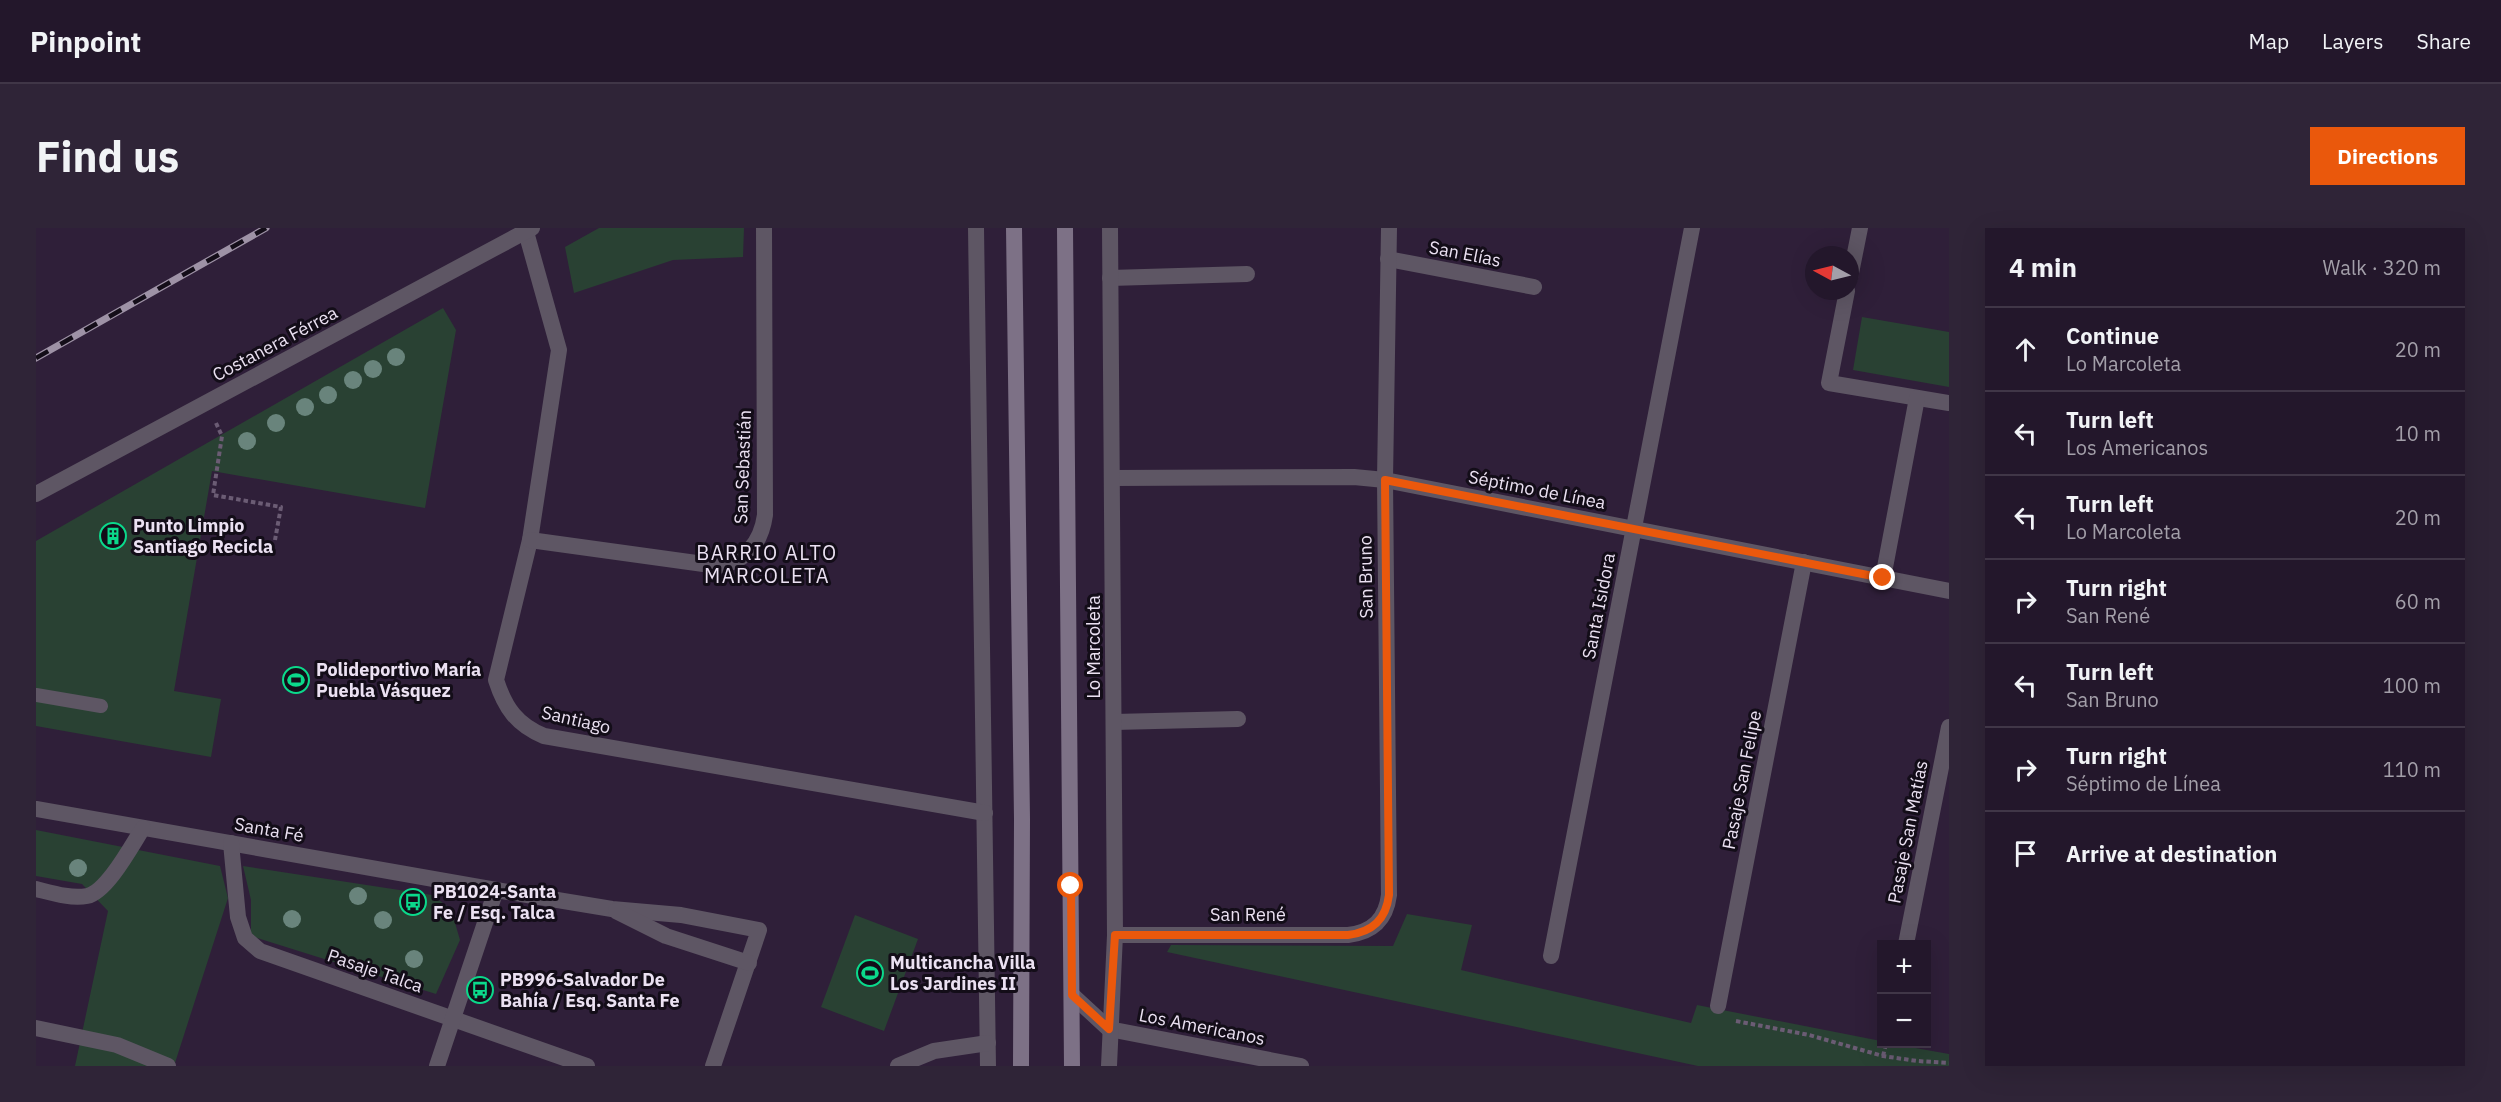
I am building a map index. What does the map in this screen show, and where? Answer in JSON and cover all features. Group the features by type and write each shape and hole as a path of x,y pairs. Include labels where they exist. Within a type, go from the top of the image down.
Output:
{"main road":[{"path":"1014,228 1022,819 1021,1066"},
{"name":"Lo Marcoleta","path":"1065,228 1072,1066"}],"street":[{"name":"San Sebastián","path":"530,540 718,566 739,559 757,541 763,529 765,515 764,228"},
{"path":"975,228 988,1066"},
{"name":"Lo Marcoleta","path":"1109,1066 1115,935 1110,228"},
{"name":"San Bruno","path":"1378,922 1384,914 1389,895 1385,480 1389,228"},
{"name":"Santa Isidora","path":"1551,956 1692,228"},
{"path":"1856,246 1860,228"},
{"name":"Santiago","path":"529,230 559,350 530,540 496,680 503,701 512,716 527,728 544,736 984,813"},
{"name":"Costanera Férrea","path":"36,494 529,230"},
{"name":"San Elías","path":"1388,259 1534,287"},
{"path":"1110,278 1247,274"},
{"path":"1845,300 1829,383 1949,404"},
{"path":"1883,578 1917,398"},
{"name":"Séptimo de Línea","path":"1113,478 1345,476 1385,480 1949,591"},
{"name":"Pasaje San Felipe","path":"1718,1006 1804,562"},
{"path":"1114,722 1238,719"},
{"name":"Pasaje San Matías","path":"1907,940 1949,727"},
{"name":"Santa Fé","path":"36,809 612,909"},
{"path":"36,889 70,897 92,895 107,882 143,828"},
{"name":"Pasaje Talca","path":"231,843 238,917 245,938 260,951 587,1066"},
{"path":"437,1066 496,890"},
{"path":"612,909 681,915 759,930 713,1066"},
{"path":"612,909 666,936 748,963"},
{"name":"San René","path":"1115,935 1348,935 1359,933 1378,922"},
{"path":"1072,995 1109,1029"},
{"path":"36,1028 117,1045 168,1066"},
{"name":"Los Americanos","path":"1109,1029 1301,1066"},
{"path":"898,1066 934,1051 987,1043"}],"lane":[{"path":"36,695 101,706"}],"path":[{"path":"207,403 222,436 213,495 281,507 275,540"},
{"path":"1718,1006 1732,1020 1809,1035 1883,1056 1949,1063"},
{"path":"1883,1056 1885,1048"}],"green space":[{"path":"599,228 744,228 743,257 673,260 574,293 565,247"},
{"path":"443,308 456,330 425,508 212,471 174,691 221,699 211,757 36,726 36,541"},
{"path":"1862,317 1949,332 1949,387 1853,370"},
{"path":"36,830 220,866 228,898 174,1066 75,1066 108,911 82,884 36,876"},
{"path":"243,866 432,895 451,909 460,940 436,994 251,936 251,900"},
{"path":"1407,914 1472,925 1461,970 1691,1023 1697,1005 1877,1040 1877,1048 1915,1048 1949,1054 1949,1066 1698,1066 1167,952 1171,945 1393,946"},
{"name":"Multicancha Villa Los Jardines II","path":"855,915 918,939 884,1031 821,1007"}],"railway":[{"path":"36,358 266,228"}],"place":[{"name":"Punto Limpio Santiago Recicla","path":"113,536"},
{"name":"Polideportivo María Puebla Vásquez","path":"296,680"},
{"name":"PB1024-Santa Fe / Esq. Talca","path":"413,902"},
{"name":"Multicancha Villa Los Jardines II","path":"870,973"},
{"name":"PB996-Salvador De Bahía / Esq. Santa Fe","path":"480,990"}],"district":[{"name":"BARRIO ALTO MARCOLETA","path":"767,564"}],"route":[{"path":"1071,886 1072,995 1109,1029 1115,935 1348,935 1370,929 1378,922 1388,905 1389,895 1385,480 1883,578"}]}
